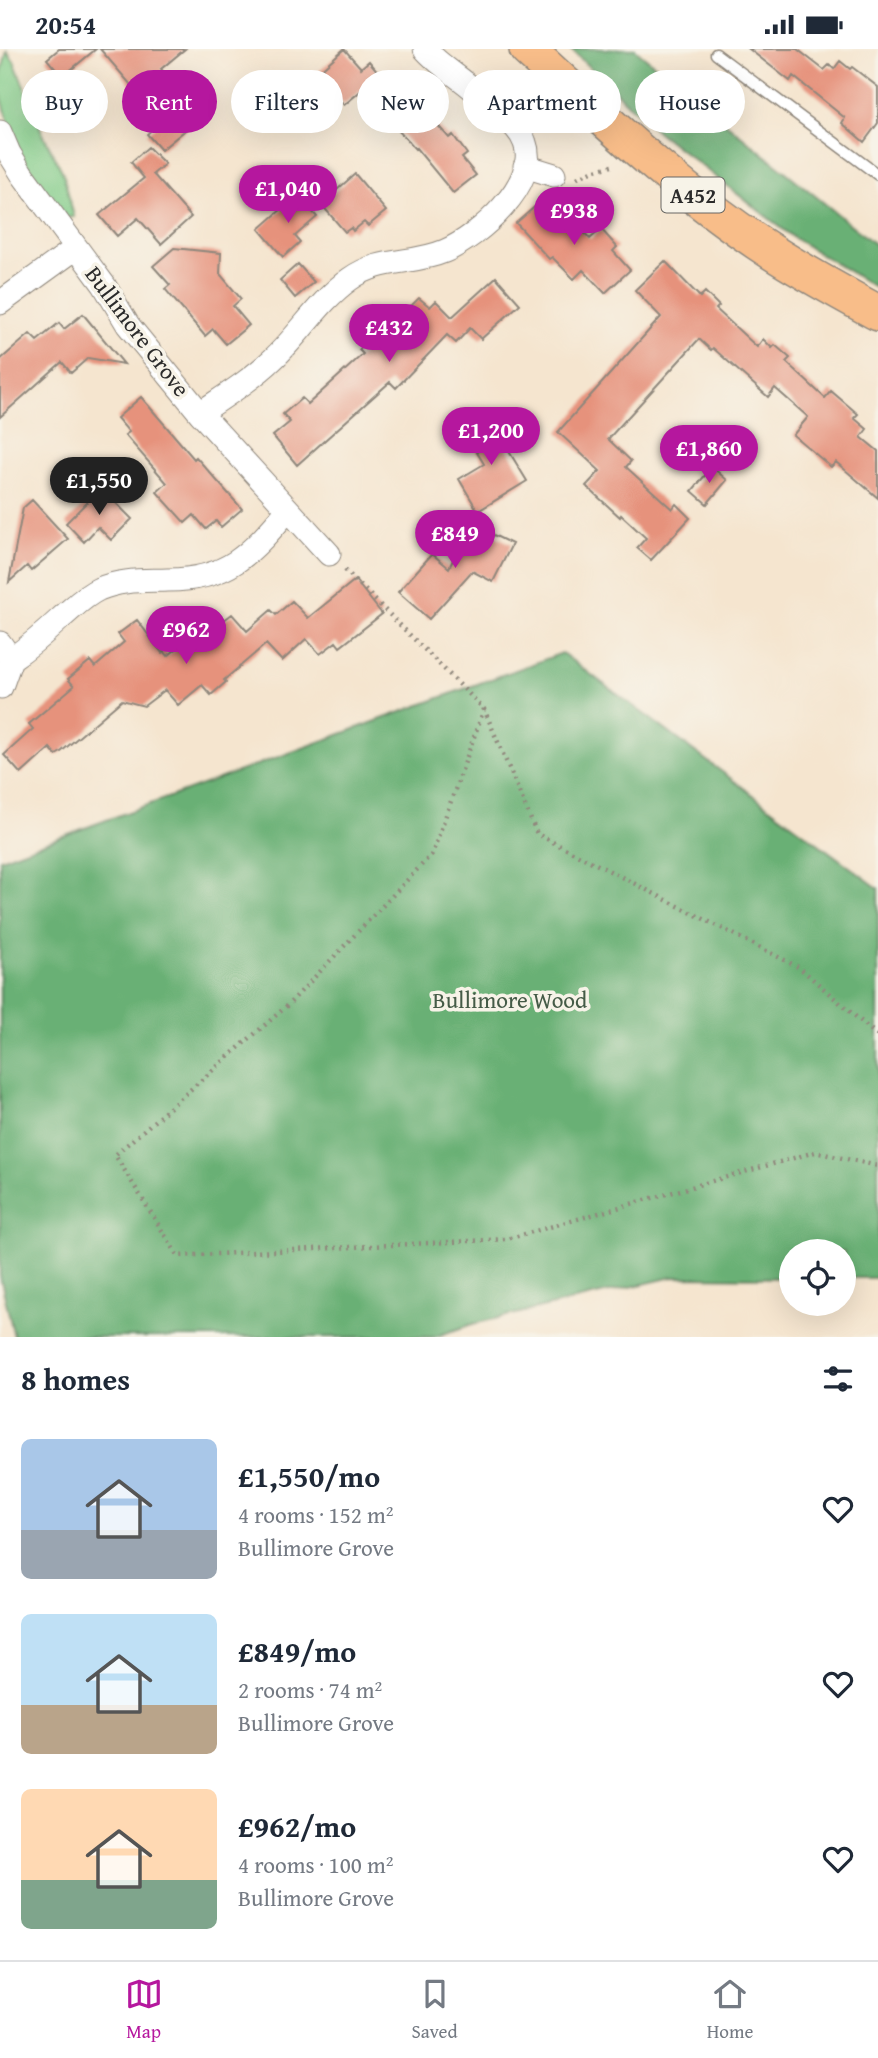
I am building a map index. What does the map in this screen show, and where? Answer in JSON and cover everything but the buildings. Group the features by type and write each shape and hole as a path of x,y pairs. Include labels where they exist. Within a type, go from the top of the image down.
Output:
{"main road":[{"name":"A452","path":"527,49 646,157 707,206 771,252 878,313"}],"street":[{"path":"425,49 517,129 525,143 528,156 525,166 562,178"},
{"name":"Bullimore Grove","path":"0,132 22,174 104,285 128,325 200,413 329,554"},
{"name":"Bullimore Grove","path":"200,413 273,360 330,295 356,274 376,264 414,260 435,254 474,233 511,199 518,188 525,166"},
{"name":"Bullimore Grove","path":"0,303 76,248"},
{"path":"1,687 6,651 31,646 85,597 121,582 193,579 229,568 258,546 288,510"}],"lane":[{"path":"716,54 878,175"}],"path":[{"path":"562,178 646,157"},
{"path":"329,554 484,709 537,834 800,968 878,1036"},
{"path":"484,709 432,855 288,1005 115,1155 178,1256 507,1238 816,1152 878,1166"}],"green space":[{"path":"570,49 635,49 661,70 635,70 635,110 621,97 621,70 592,70"},
{"path":"7,51 21,79 21,133 43,133 63,173 74,217 66,218 17,153 0,91"},
{"path":"659,133 738,133 878,247 876,288 794,238"},
{"name":"Bullimore Wood","path":"562,653 878,888 878,1278 856,1278 856,1239 779,1239 779,1278 673,1277 473,1324 434,1337 14,1337 0,1276 0,859"}]}
